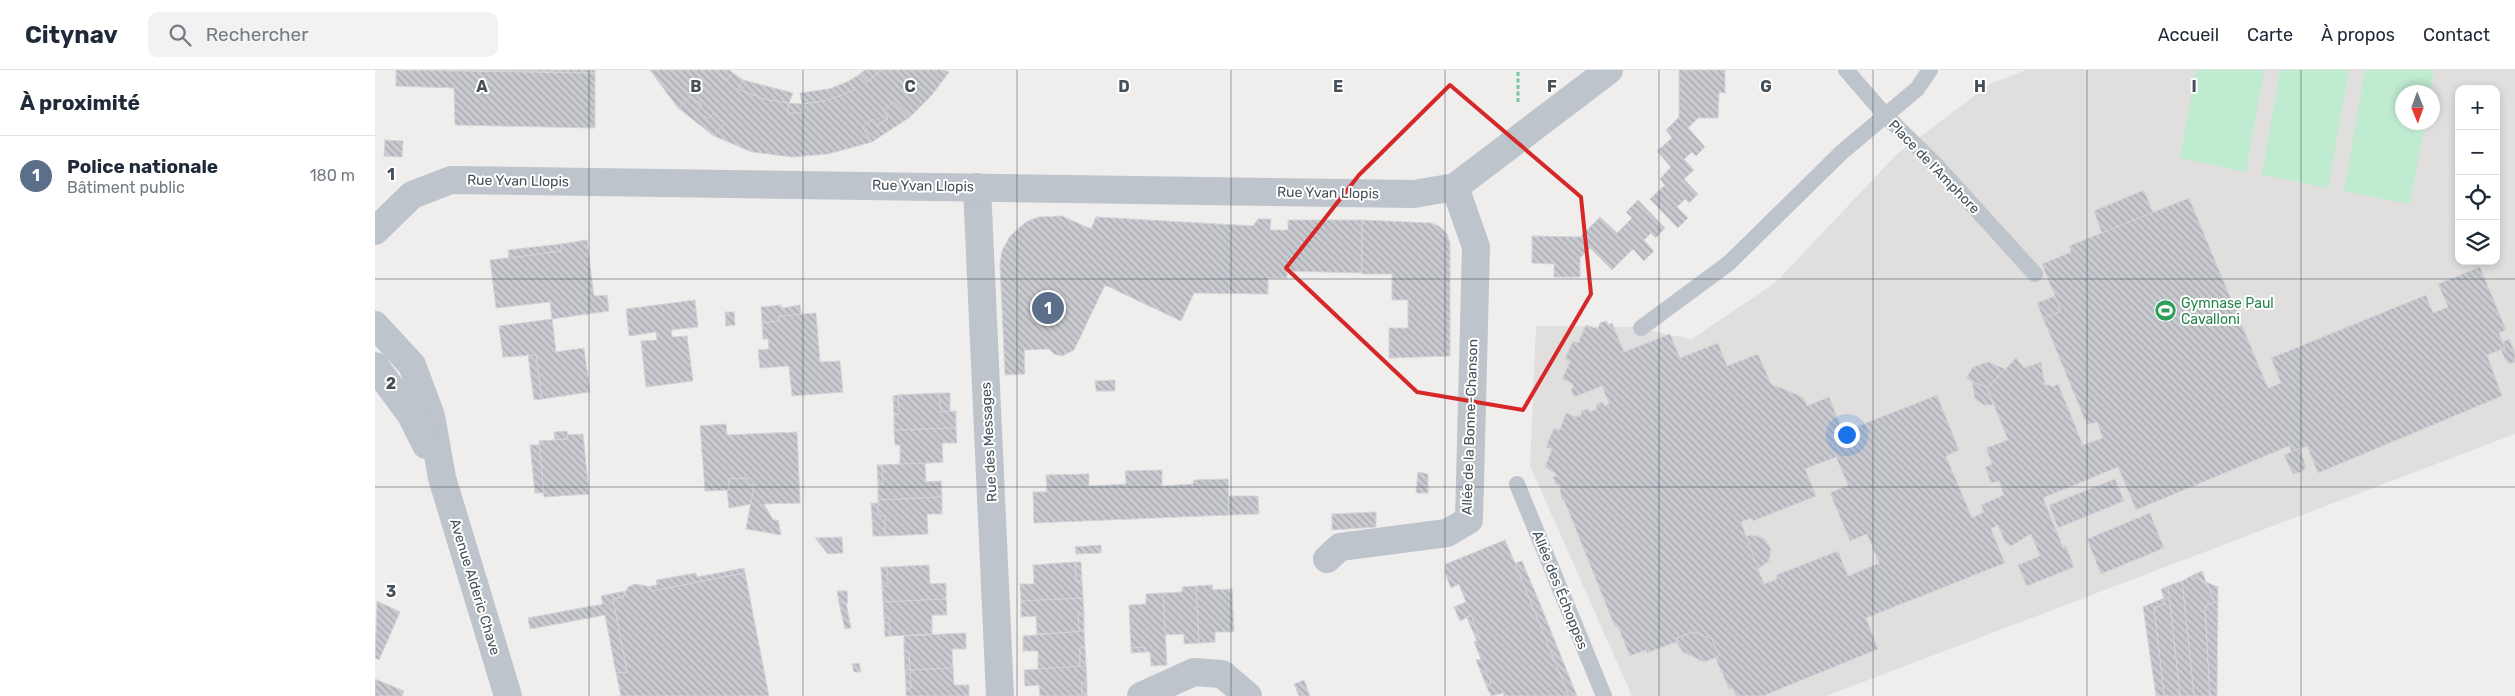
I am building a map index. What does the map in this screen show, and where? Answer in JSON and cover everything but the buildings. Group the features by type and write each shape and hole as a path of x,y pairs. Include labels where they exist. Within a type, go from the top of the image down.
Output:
{"street":[{"name":"Rue Yvan Llopis","path":"375,231 412,195 451,180 1414,194 1455,187 1609,70"},
{"name":"Rue des Messages","path":"977,187 1000,696"},
{"name":"Allée de la Bonne-Chanson","path":"1327,559 1340,546 1447,533 1469,520 1476,247 1455,187"},
{"name":"Avenue Alderic Chave","path":"375,325 412,366 431,416 442,478 508,696"},
{"name":"Avenue Alderic Chave","path":"375,366 411,415 442,478"},
{"path":"1141,696 1194,672 1222,674 1248,696"}],"lane":[{"name":"Place de l'Amphore","path":"1846,70 1886,116 1935,164 1981,217 2035,274"},
{"name":"Place de l'Amphore","path":"1641,328 1729,263 1842,152 1917,89 1930,70"},
{"name":"Allée des Échoppes","path":"1517,484 1604,696"}],"highlighted area":[{"path":"1450,85 1581,197 1591,294 1523,410 1417,392 1286,268 1359,175"}],"shaded area":[{"path":"2026,70 2515,70 2515,434 1826,696 1632,696 1530,466 1536,326 1632,327 1692,339 1776,282 1897,154 1990,84"}],"green space":[{"path":"2196,70 2264,70 2246,172 2180,158"},
{"path":"2280,70 2349,70 2328,188 2262,175"},
{"path":"2365,70 2434,70 2431,85 2395,85 2395,130 2424,130 2410,204 2344,191"}],"place":[{"name":"Police nationale","path":"1048,308"},
{"name":"Gymnase Paul Cavalloni","path":"2165,311"}]}
